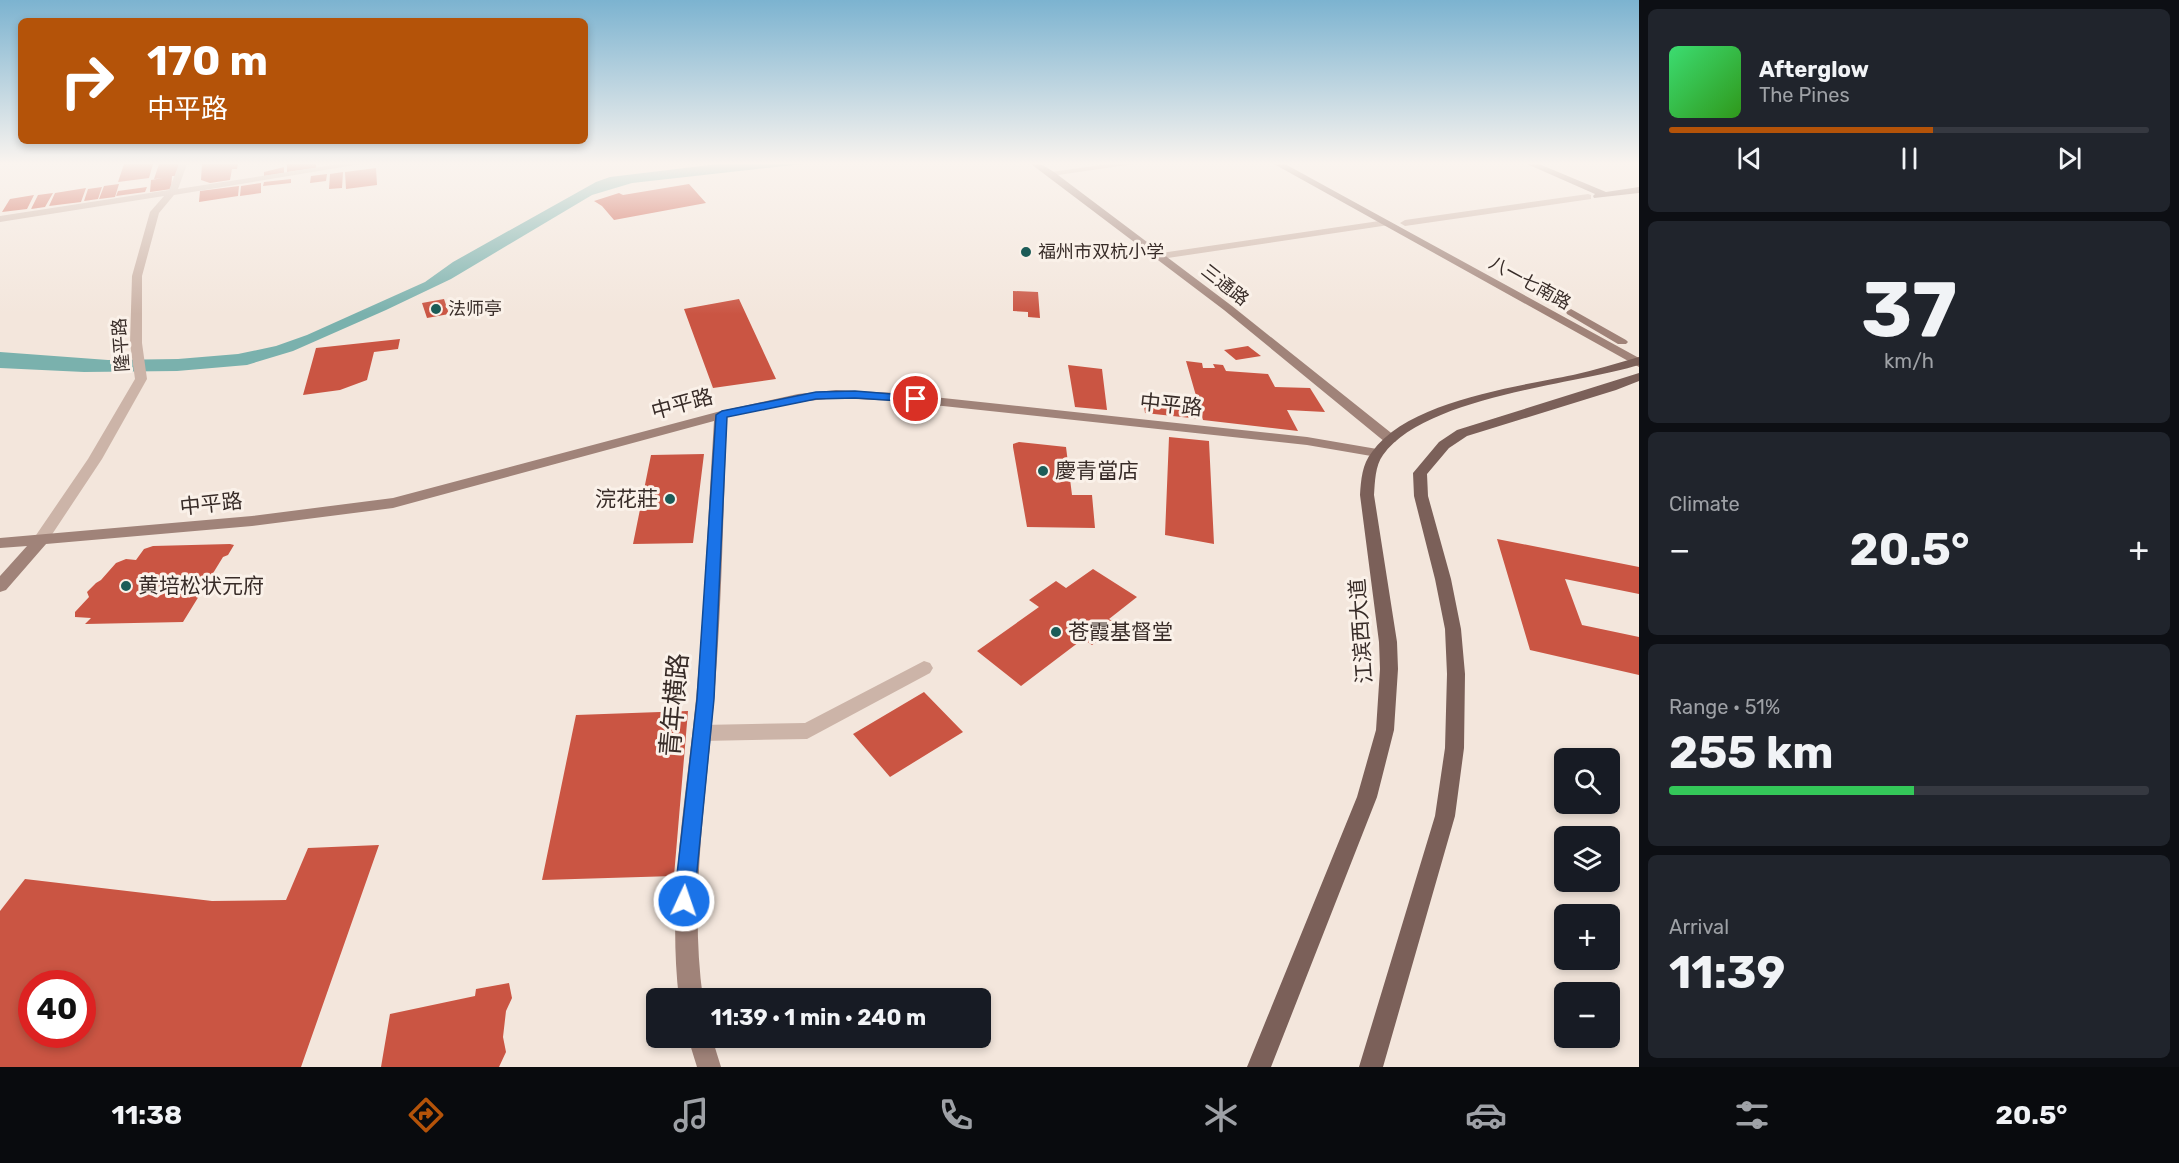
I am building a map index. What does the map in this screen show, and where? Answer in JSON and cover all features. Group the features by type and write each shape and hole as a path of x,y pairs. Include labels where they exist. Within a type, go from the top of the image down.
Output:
{"main road":[{"name":"江滨西大道","path":"1259,1067 1367,798 1385,730 1389,669 1388,642 1367,495 1370,472 1377,453 1390,439 1421,418 1444,409 1639,364"},
{"path":"1371,1067 1444,816 1451,782 1456,674 1453,629 1421,496 1420,473 1434,454 1462,433 1612,387 1639,364"}],"street":[{"path":"0,219 32,214"},
{"name":"隆平路","path":"40,541 95,459 141,379 136,343 138,276 155,214"},
{"name":"三通路","path":"1104,214 1161,256 1390,439"},
{"name":"八一七南路","path":"1369,214 1639,364"},
{"name":"八一七南路","path":"1388,214 1597,326 1639,364"},
{"path":"1405,223 1470,214"},
{"path":"1161,256 1386,223"},
{"name":"中平路","path":"0,543 252,521 393,503 722,415 816,396 873,395 1296,440 1377,453"},
{"name":"青年横路","path":"690,988 684,946 687,862 702,733 722,415"},
{"path":"0,586 40,541"},
{"path":"702,733 807,731 924,668"},
{"path":"703,1048 709,1067"}],"water":[{"path":"539,214 560,214 451,279 293,351 247,365 177,371 84,372 0,368 0,352 108,360 178,359 238,354 276,346 307,335 425,282 453,262"}],"building":[{"path":"609,214 648,214 614,220"},
{"path":"1013,291 1038,292 1040,318 1028,317 1028,312 1013,311"},
{"name":"法师亭","path":"444,299 449,314 427,318 422,303"},
{"path":"739,299 776,379 713,388 684,309"},
{"path":"400,339 398,349 374,352 367,380 340,390 303,395 316,348"},
{"path":"1248,346 1261,356 1236,360 1224,350"},
{"path":"1186,361 1202,363 1203,368 1215,368 1213,364 1223,365 1226,371 1268,374 1275,387 1310,388 1325,412 1287,410 1298,431 1203,420"},
{"path":"1068,365 1102,369 1107,410 1075,407"},
{"path":"1143,399 1197,404 1200,419 1145,413"},
{"path":"1169,437 1209,441 1214,544 1165,535"},
{"name":"慶青當店","path":"1019,442 1066,447 1072,495 1092,495 1095,528 1027,527 1013,447 1013,444"},
{"name":"浣花莊","path":"704,454 693,543 633,544 651,455"},
{"path":"1497,539 1639,567 1639,594 1565,579 1582,625 1639,637 1639,675 1530,650"},
{"name":"黄培松状元府","path":"234,545 228,555 223,557 183,622 85,624 91,618 75,617 75,612 89,597 87,592 116,563 126,559 136,560 144,549 153,546","holes":["163,582 174,582 167,590 156,590"]},
{"name":"苍霞基督堂","path":"1093,569 1137,597 1109,619 1118,625 1092,645 1083,639 1021,686 977,651 1039,607 1029,600 1056,581 1066,588"},
{"path":"924,692 963,732 890,777 853,734"},
{"path":"688,711 674,876 542,880 576,715"},
{"path":"379,845 301,1067 0,1067 0,911 25,879 212,901 286,900 308,848"},
{"path":"509,983 512,998 506,1011 503,1037 506,1052 499,1067 381,1067 390,1014 475,996 476,989"}],"place":[{"name":"福州市双杭小学","path":"1026,252"},
{"name":"法师亭","path":"436,309"},
{"name":"慶青當店","path":"1043,471"},
{"name":"浣花莊","path":"670,499"},
{"name":"黄培松状元府","path":"126,586"},
{"name":"苍霞基督堂","path":"1056,632"}],"route":[{"path":"684,901 705,699 722,415 783,401 836,394 916,399"}]}
